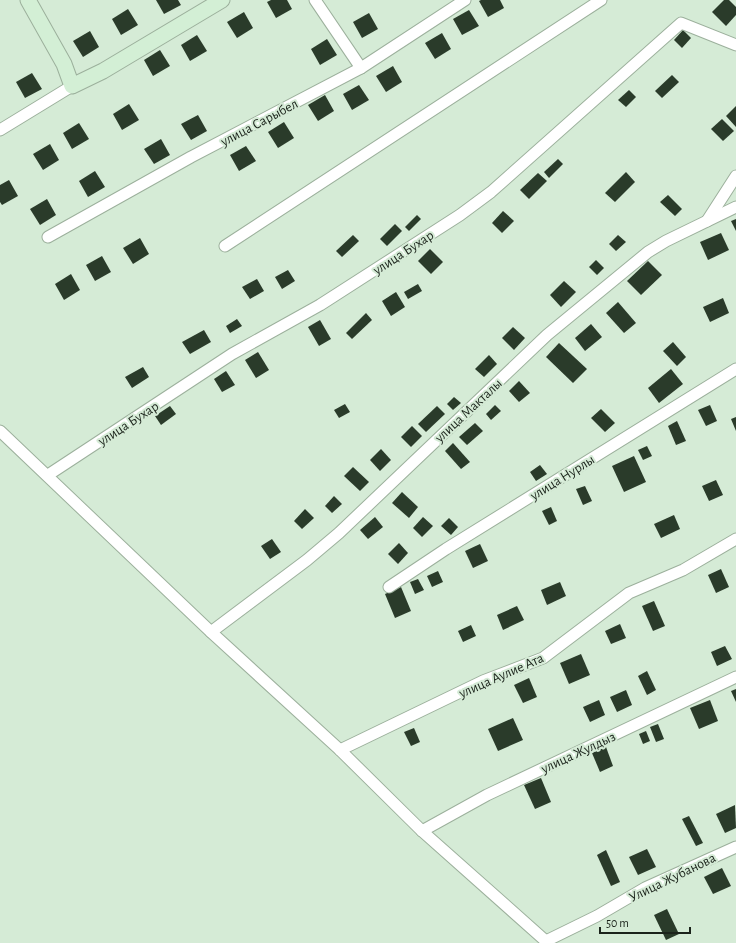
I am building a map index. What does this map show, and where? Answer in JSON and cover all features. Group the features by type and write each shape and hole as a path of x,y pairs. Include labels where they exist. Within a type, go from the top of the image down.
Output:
{"street":[{"path":"28,0 64,64 72,86"},
{"path":"0,130 72,86 103,71 222,0"},
{"path":"314,0 360,68"},
{"name":"улица Сарыбел","path":"48,237 191,157 360,68 465,0"},
{"path":"225,246 601,0"},
{"name":"улица Бухар","path":"48,476 232,354 320,305 460,215 491,192 681,23 736,46"},
{"path":"707,222 736,176"},
{"name":"улица Макталы","path":"211,632 307,560 547,335 648,252 666,241 736,207"},
{"name":"улица Нурлы","path":"389,587 446,549 736,369"},
{"path":"0,431 211,632 340,750 422,831 547,942"},
{"name":"улица Аулие Ата","path":"340,750 483,681 544,658 629,593 683,570 736,539"},
{"name":"улица Жулдыз","path":"422,831 487,795 736,677"},
{"name":"Улица Жубанова","path":"547,942 597,916 645,888 736,847"}],"building":[{"path":"156,0 178,0 181,5 164,14"},
{"path":"271,0 287,0 292,9 276,18 267,2"},
{"path":"500,0 504,8 488,17 479,1"},
{"path":"724,0 729,0 736,7 736,15 726,26 712,12"},
{"path":"128,9 138,25 121,35 112,19"},
{"path":"469,10 479,26 462,35 453,19"},
{"path":"244,12 253,28 237,38 227,22"},
{"path":"369,13 378,29 362,38 353,22"},
{"path":"683,30 691,38 682,48 674,40"},
{"path":"90,31 99,47 83,57 73,41"},
{"path":"442,33 451,49 435,59 425,43"},
{"path":"197,35 207,51 190,61 181,45"},
{"path":"327,39 337,55 320,65 311,49"},
{"path":"160,50 170,66 153,76 144,60"},
{"path":"393,66 402,82 386,92 376,76"},
{"path":"32,73 42,89 25,98 16,82"},
{"path":"672,75 679,82 662,98 655,91"},
{"path":"359,85 369,100 352,110 343,94"},
{"path":"629,90 636,97 626,107 618,100"},
{"path":"325,95 334,111 318,121 308,105"},
{"path":"129,104 139,120 122,130 113,114"},
{"path":"736,106 736,127 726,116"},
{"path":"198,115 207,131 191,140 181,124"},
{"path":"722,119 734,131 723,141 711,129"},
{"path":"284,122 294,138 278,148 268,132"},
{"path":"79,123 89,139 72,149 63,133"},
{"path":"161,139 170,155 154,164 144,149"},
{"path":"50,144 59,160 43,170 33,154"},
{"path":"246,146 256,161 239,171 230,155"},
{"path":"558,159 563,164 549,178 544,172"},
{"path":"95,171 105,187 88,197 79,181"},
{"path":"626,172 635,182 615,202 605,193"},
{"path":"538,173 547,181 529,199 520,190"},
{"path":"9,180 18,196 2,205 0,202 0,185"},
{"path":"668,195 682,209 675,216 660,202"},
{"path":"47,199 56,215 40,225 30,209"},
{"path":"503,211 514,221 502,233 492,223"},
{"path":"417,215 421,219 409,231 405,227"},
{"path":"736,219 736,231 731,221"},
{"path":"395,224 402,231 387,246 380,239"},
{"path":"721,233 729,250 708,260 700,242"},
{"path":"353,235 359,241 342,257 336,251"},
{"path":"618,235 626,242 616,251 609,244"},
{"path":"140,238 149,254 133,264 123,248"},
{"path":"430,249 443,262 431,274 418,261"},
{"path":"102,256 111,272 95,281 86,265"},
{"path":"596,260 604,268 597,275 589,267"},
{"path":"648,261 662,275 641,295 627,281"},
{"path":"288,270 295,281 282,289 275,277"},
{"path":"71,274 80,290 64,300 55,284"},
{"path":"257,279 264,291 250,299 242,287"},
{"path":"564,281 576,292 561,307 550,295"},
{"path":"418,284 422,291 408,299 404,292"},
{"path":"396,292 405,307 391,316 382,301"},
{"path":"723,298 729,313 710,322 703,307"},
{"path":"618,302 636,323 624,333 606,313"},
{"path":"366,313 372,320 352,339 346,333"},
{"path":"237,319 242,326 230,333 226,326"},
{"path":"320,320 331,339 319,346 308,327"},
{"path":"591,324 602,337 585,351 575,338"},
{"path":"513,327 525,338 514,350 502,338"},
{"path":"204,330 211,342 190,354 182,342"},
{"path":"673,342 686,357 677,366 663,351"},
{"path":"559,343 587,369 573,383 546,357"},
{"path":"258,352 269,370 256,378 245,360"},
{"path":"489,355 497,364 484,377 475,369"},
{"path":"143,367 149,377 132,388 125,377"},
{"path":"671,369 683,384 659,403 648,388"},
{"path":"226,371 235,385 222,392 214,379"},
{"path":"519,381 530,393 519,402 509,391"},
{"path":"454,397 461,403 453,410 447,404"},
{"path":"345,404 350,412 339,418 334,410"},
{"path":"495,405 501,411 491,420 486,414"},
{"path":"710,405 717,421 706,426 698,410"},
{"path":"170,406 176,414 161,425 155,416"},
{"path":"437,406 445,414 426,432 418,424"},
{"path":"601,409 615,423 605,432 591,418"},
{"path":"736,417 736,431 731,419"},
{"path":"677,421 686,441 676,445 668,426"},
{"path":"475,423 483,431 467,445 459,437"},
{"path":"412,426 422,436 411,447 401,437"},
{"path":"453,443 470,462 461,469 445,451"},
{"path":"647,446 652,456 643,460 638,450"},
{"path":"381,449 391,460 380,471 370,460"},
{"path":"634,456 646,482 624,492 612,466"},
{"path":"540,465 547,474 536,481 530,472"},
{"path":"353,467 369,482 360,491 344,476"},
{"path":"716,480 723,495 709,501 702,486"},
{"path":"585,486 592,501 583,505 576,489"},
{"path":"402,492 418,507 409,518 392,503"},
{"path":"334,496 342,504 332,513 325,506"},
{"path":"551,507 557,521 549,525 542,511"},
{"path":"305,509 314,518 302,529 294,521"},
{"path":"674,515 680,529 661,538 654,524"},
{"path":"375,517 383,527 368,539 360,530"},
{"path":"423,517 433,526 422,537 413,528"},
{"path":"449,518 458,527 451,535 441,526"},
{"path":"272,539 281,552 270,559 261,546"},
{"path":"399,543 408,553 398,564 388,554"},
{"path":"480,544 488,561 473,568 465,551"},
{"path":"721,569 729,587 716,593 708,575"},
{"path":"438,571 443,582 432,587 427,576"},
{"path":"418,579 424,590 415,594 410,582"},
{"path":"560,582 566,596 547,605 541,590"},
{"path":"401,587 411,611 395,618 385,594"},
{"path":"654,601 665,626 653,631 642,606"},
{"path":"517,606 524,620 503,630 497,615"},
{"path":"620,624 626,638 611,644 605,631"},
{"path":"471,625 476,636 463,642 458,631"},
{"path":"725,646 732,659 717,666 711,652"},
{"path":"581,654 590,675 569,684 560,663"},
{"path":"647,671 656,690 647,695 638,676"},
{"path":"529,678 537,697 523,703 514,685"},
{"path":"736,689 736,702 731,691"},
{"path":"626,690 632,705 617,712 610,697"},
{"path":"599,700 605,715 590,722 583,707"},
{"path":"710,700 718,721 699,729 690,708"},
{"path":"513,718 523,740 498,751 488,729"},
{"path":"658,724 664,739 656,742 650,727"},
{"path":"414,728 420,742 411,746 404,732"},
{"path":"646,731 650,741 643,744 639,734"},
{"path":"606,747 613,766 600,772 592,753"},
{"path":"541,778 551,802 535,809 524,785"},
{"path":"735,805 736,828 725,833 716,814"},
{"path":"689,816 703,843 696,846 682,819"},
{"path":"647,849 656,867 638,875 629,857"},
{"path":"606,850 620,882 611,886 597,855"},
{"path":"722,868 731,886 713,894 704,877"},
{"path":"667,909 679,934 666,940 654,915"}]}
